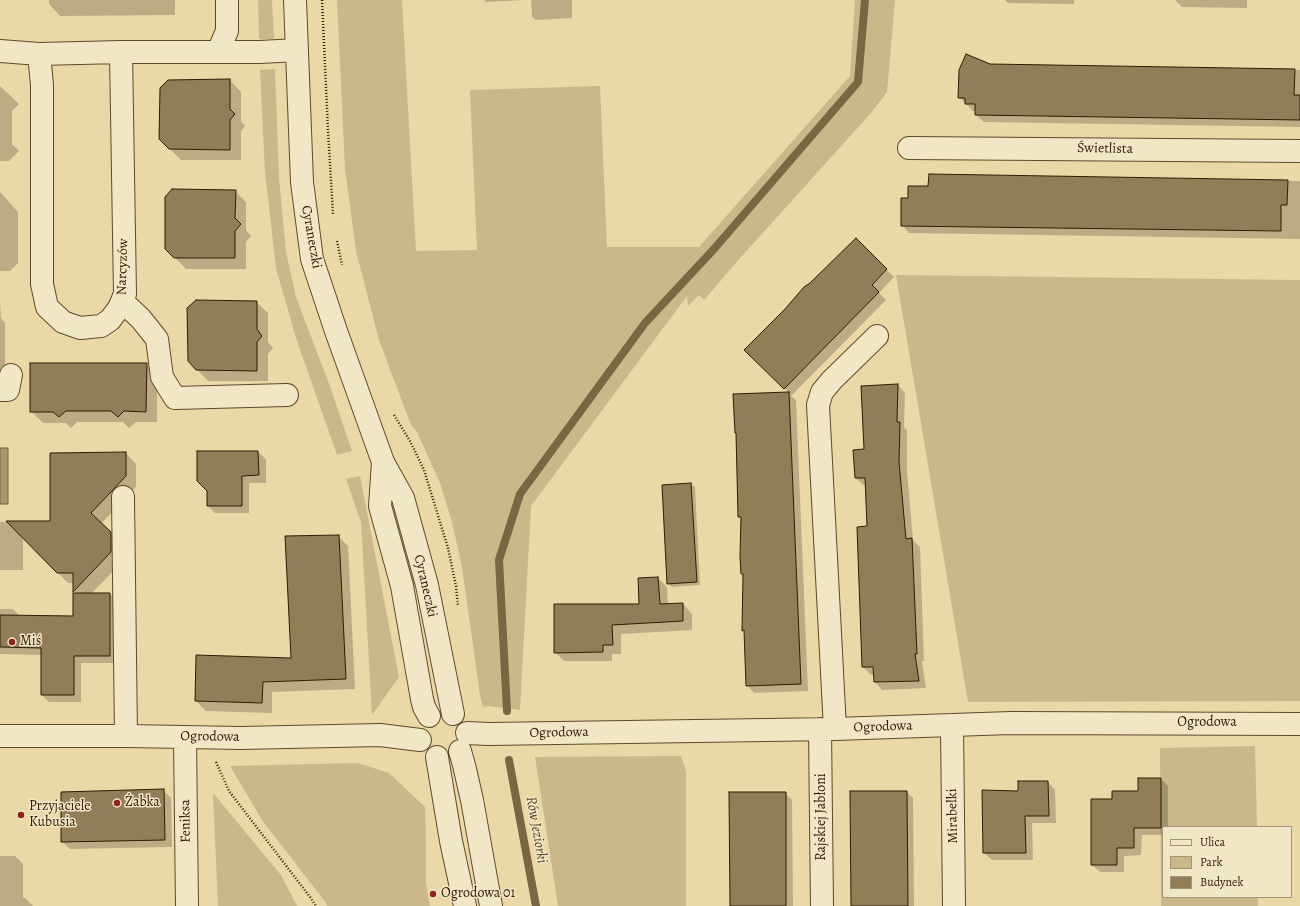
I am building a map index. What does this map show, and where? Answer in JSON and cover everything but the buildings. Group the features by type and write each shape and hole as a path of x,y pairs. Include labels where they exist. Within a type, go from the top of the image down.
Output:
{"street":[{"path":"218,52 227,31 227,0"},
{"name":"Cyraneczki","path":"295,0 302,182 312,259 383,462 403,498 426,586 453,714"},
{"path":"0,51 39,54 297,50"},
{"name":"Narcyzów","path":"39,54 42,85 42,284 47,307 63,322 80,328 101,326 110,320 120,308 125,294 121,52"},
{"name":"Świetlista","path":"910,148 1300,151"},
{"path":"122,301 141,319 157,339 162,377 175,398 287,395"},
{"name":"Rajskiej Jabłoni","path":"822,906 828,729 818,405 822,392 832,380 877,336"},
{"name":"Cyraneczki","path":"383,462 380,506 402,586 422,699 429,716"},
{"path":"123,497 126,736"},
{"path":"465,906 451,841 437,757 429,753 420,740 420,730 422,725 429,716 435,713 444,712 453,714 463,722 464,765 472,800 491,906"},
{"name":"Ogrodowa","path":"437,757 446,758 454,756 463,742 488,734 828,729 1070,722 1300,724"},
{"name":"Mirabelki","path":"952,725 954,906"},
{"name":"Ogrodowa","path":"0,736 196,737 380,735 420,740"},
{"name":"Feniksa","path":"187,906 196,737"}],"path":[{"path":"322,0 333,217"},
{"path":"336,240 344,271"},
{"path":"392,412 410,441 426,477 448,548 459,607"},
{"path":"196,737 228,791 316,906"}],"green space":[{"path":"258,0 272,0 274,39 259,39"},
{"path":"337,0 402,0 416,251 477,250 470,90 600,86 607,247 699,247 850,76 855,0 895,0 887,92 871,113 704,300 699,295 688,306 687,296 531,506 520,710 488,706 483,707 462,567 452,522 440,483 417,432 411,425 379,340 356,251 345,169"},
{"path":"275,69 279,178 286,252 296,297 331,389 352,451 337,455 296,338 276,268 265,172 260,70"},
{"path":"896,275 1300,280 1300,701 968,702"},
{"path":"360,476 399,677 372,715 361,522 346,479"},
{"path":"1255,746 1257,826 1162,826 1162,898 1258,898 1258,906 1161,906 1160,748"},
{"path":"681,756 686,771 686,906 558,906 535,757"},
{"path":"358,763 389,773 425,807 426,883 430,906 327,906 262,820 230,766"},
{"path":"213,793 281,875 297,906 218,906"}],"shaded area":[{"path":"0,448 8,448 8,504 0,504"}],"waterway":[{"path":"507,711 499,560 520,494 645,323 714,249 858,82 865,0"},
{"name":"Rów Jeziorki","path":"509,760 536,906"}],"place":[{"name":"Miś","path":"12,642"},
{"name":"Żabka","path":"117,803"},
{"name":"Przyjaciele Kubusia","path":"21,815"},
{"name":"Ogrodowa 01","path":"433,894"}]}
